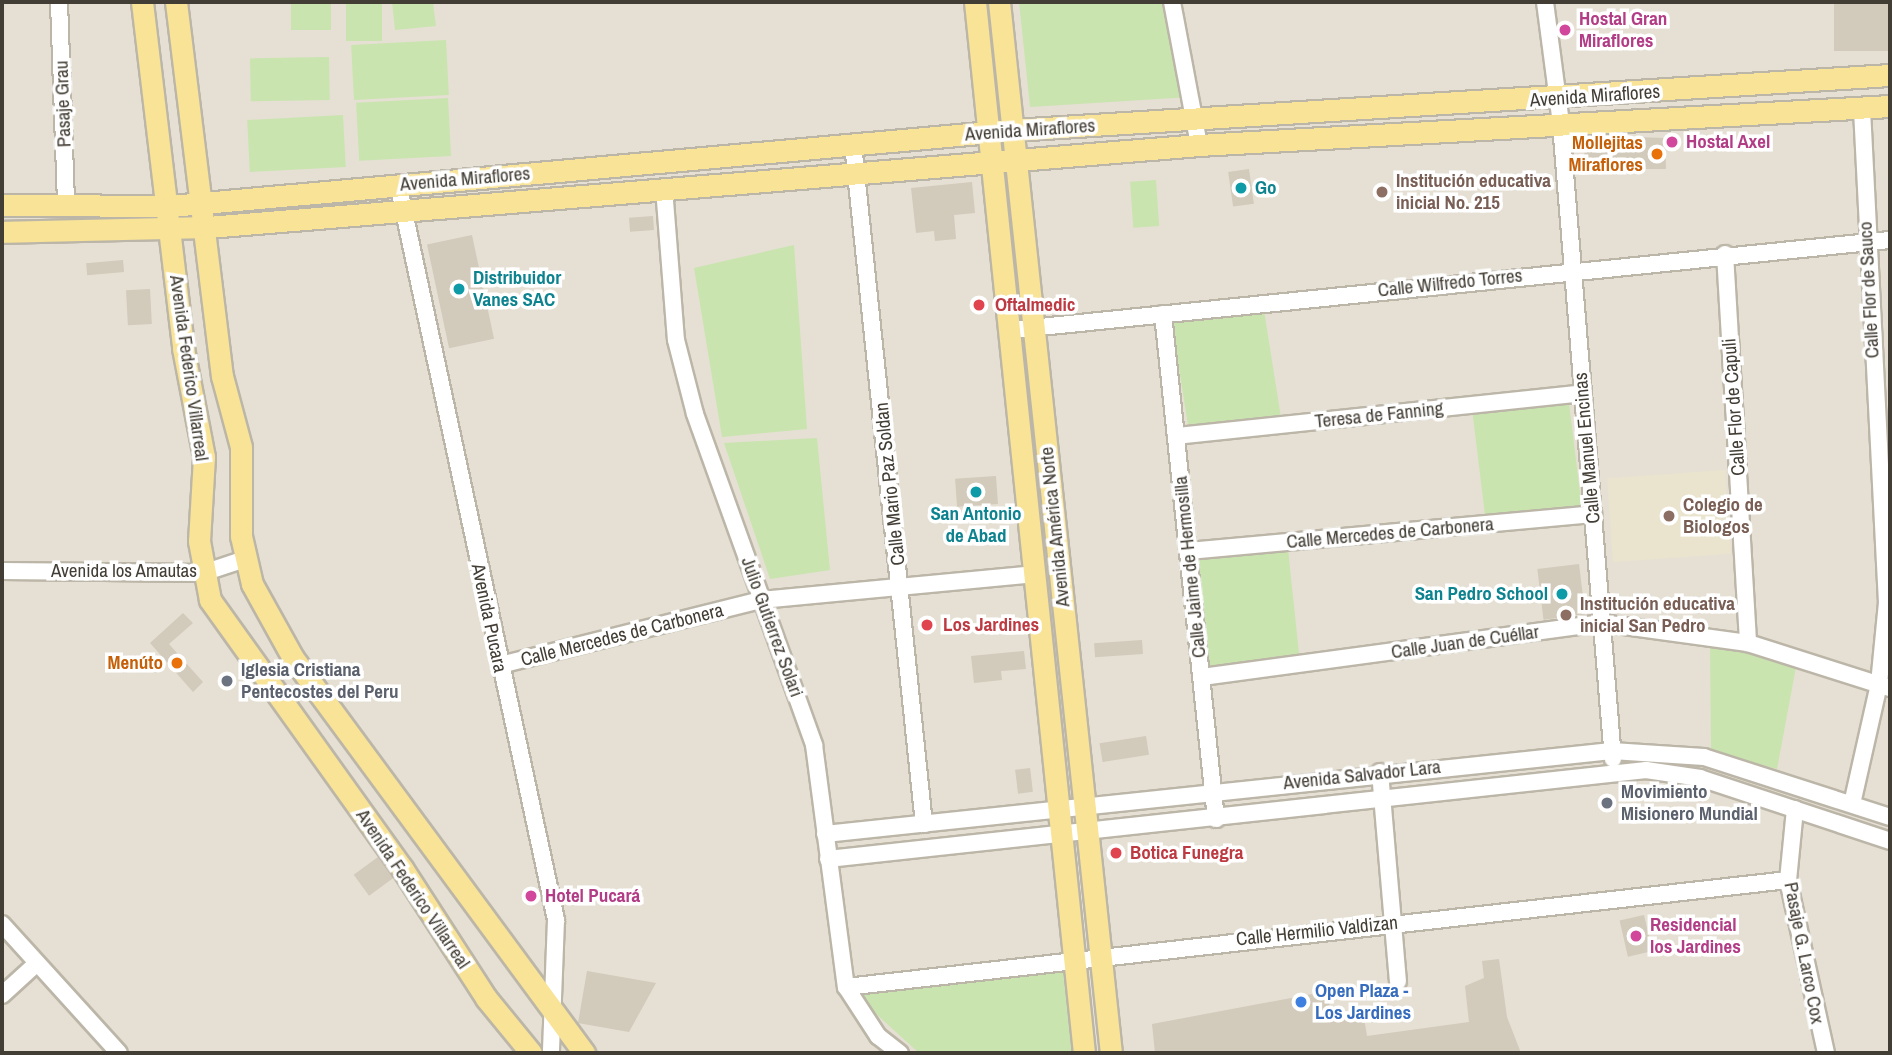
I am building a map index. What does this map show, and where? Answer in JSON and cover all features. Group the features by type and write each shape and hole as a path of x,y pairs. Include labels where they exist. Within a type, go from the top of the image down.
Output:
{"main road":[{"name":"Avenida Federico Villarreal","path":"142,2 172,216 183,348 204,457 203,573 210,600 230,632 402,868 486,998 531,1053"},
{"path":"176,2 198,202"},
{"name":"Avenida América Norte","path":"975,2 1084,1053"},
{"name":"Avenida América Norte","path":"999,2 1111,1053"},
{"name":"Avenida Miraflores","path":"172,216 198,202 1013,130 1557,99 1890,75"},
{"name":"Avenida Miraflores","path":"172,216 208,228 1016,158 1199,145 1890,106"},
{"path":"647,162 657,189"},
{"name":"Avenida Federico Villarreal","path":"198,202 208,228 222,376 243,462 245,559 261,606 293,658 474,896 554,1014 584,1053"},
{"path":"2,205 66,206 172,216"},
{"path":"2,232 172,216"}],"street":[{"name":"Pasaje Grau","path":"59,2 66,206"},
{"path":"1171,2 1198,120 1199,145"},
{"name":"Calle Manuel Encinas","path":"1545,2 1561,124 1615,772"},
{"name":"Calle Flor de Sauco","path":"1852,804 1885,686 1889,603 1866,239 1861,108"},
{"name":"Calle Mario Paz Soldan","path":"853,144 925,824"},
{"name":"Avenida Pucara","path":"398,184 400,211 556,920 551,1053"},
{"name":"Julio Gutierrez Solari","path":"657,189 676,340 695,414 814,745 846,987 878,1036 900,1053"},
{"name":"Calle Wilfredo Torres","path":"1010,330 1866,239 1890,240"},
{"name":"Calle Flor de Capuli","path":"1725,254 1748,643"},
{"name":"Calle Jaime de Hermosilla","path":"1163,314 1216,819"},
{"name":"Teresa de Fanning","path":"1176,436 1583,393"},
{"name":"Calle Mercedes de Carbonera","path":"1188,551 1593,514"},
{"name":"Avenida los Amautas","path":"2,571 203,573 245,559"},
{"name":"Calle Mercedes de Carbonera","path":"500,665 761,600 1036,574"},
{"name":"Calle Juan de Cuéllar","path":"1202,677 1602,623 1748,643 1885,686"},
{"name":"Avenida Salvador Lara","path":"825,834 1060,811 1380,772 1612,751 1704,757 1890,817"},
{"path":"1380,772 1398,981"},
{"name":"Avenida Salvador Lara","path":"828,859 1216,819 1615,772 1700,778 1890,841"},
{"name":"Pasaje G. Larco Cox","path":"1795,809 1788,880 1826,1053"},
{"name":"Calle Hermilio Valdizan","path":"846,987 1393,922 1636,901 1788,880"},
{"path":"2,924 119,1053"},
{"path":"2,995 37,963"}],"shaded area":[{"path":"2,2 1890,2 1890,1053 2,1053"},
{"name":"Colegio de Biologos","path":"1725,470 1731,554 1613,562 1607,478"}],"green space":[{"path":"291,2 331,2 331,30 291,30"},
{"path":"346,2 382,2 382,41 346,41"},
{"path":"392,2 433,2 436,26 395,30"},
{"path":"1019,2 1163,2 1190,97 1030,107"},
{"path":"446,40 449,95 354,100 351,45"},
{"path":"329,57 330,100 251,101 250,58"},
{"path":"448,98 451,156 359,161 356,103"},
{"path":"343,115 346,167 250,172 247,120"},
{"path":"1156,180 1159,226 1133,228 1130,182"},
{"path":"794,245 807,429 722,437 694,268"},
{"path":"1263,304 1281,417 1189,431 1171,319"},
{"path":"1569,403 1582,505 1485,517 1473,415"},
{"path":"817,438 830,570 770,579 724,443"},
{"path":"1288,549 1299,657 1208,667 1197,559"},
{"path":"1710,643 1796,667 1777,769 1711,751"},
{"path":"1064,968 1074,1053 919,1053 852,992"}],"building":[{"path":"1834,2 1890,2 1890,51 1834,51"},
{"path":"1583,138 1665,138 1666,169 1586,169"},
{"name":"Go","path":"1249,169 1254,204 1233,207 1228,172"},
{"path":"972,182 975,213 954,215 956,239 935,241 934,231 916,233 911,188"},
{"path":"653,216 654,230 630,232 629,218"},
{"name":"Distribuidor Vanes SAC","path":"472,235 494,339 449,348 427,245"},
{"path":"123,260 124,272 87,275 86,263"},
{"path":"150,289 152,324 128,325 126,290"},
{"name":"San Antonio de Abad","path":"996,476 998,504 957,507 955,479"},
{"name":"San Pedro School","path":"1579,564 1585,615 1544,620 1537,569"},
{"name":"Menúto","path":"183,613 193,623 169,644 203,682 193,692 150,643"},
{"path":"1142,640 1143,654 1095,657 1094,643"},
{"path":"1024,651 1026,669 1001,671 1002,680 974,683 971,656"},
{"path":"1146,736 1149,755 1103,762 1100,743"},
{"path":"1030,768 1033,792 1018,794 1015,770"},
{"path":"378,857 393,878 369,896 354,875"},
{"name":"Residencial los Jardines","path":"1644,915 1652,951 1628,957 1620,921"},
{"name":"Open Plaza - Los Jardines","path":"1499,959 1507,1017 1521,1053 1155,1053 1152,1024 1328,991 1331,1016 1363,1012 1367,1036 1469,1022 1465,986 1484,978 1482,961"},
{"path":"587,971 656,983 629,1032 578,1023"}],"place":[{"name":"Hostal Gran Miraflores","path":"1565,30"},
{"name":"Hostal Axel","path":"1672,142"},
{"name":"Mollejitas Miraflores","path":"1657,154"},
{"name":"Go","path":"1241,188"},
{"name":"Institución educativa inicial No. 215","path":"1382,192"},
{"name":"Distribuidor Vanes SAC","path":"459,289"},
{"name":"Oftalmedic","path":"979,305"},
{"name":"San Antonio de Abad","path":"976,492"},
{"name":"Colegio de Biologos","path":"1669,516"},
{"name":"San Pedro School","path":"1562,594"},
{"name":"Institución educativa inicial San Pedro","path":"1566,615"},
{"name":"Los Jardines","path":"927,625"},
{"name":"Menúto","path":"177,663"},
{"name":"Iglesia Cristiana Pentecostes del Peru","path":"227,681"},
{"name":"Movimiento Misionero Mundial","path":"1607,803"},
{"name":"Botica Funegra","path":"1116,853"},
{"name":"Hotel Pucará","path":"531,896"},
{"name":"Residencial los Jardines","path":"1636,936"},
{"name":"Open Plaza - Los Jardines","path":"1301,1002"}]}
